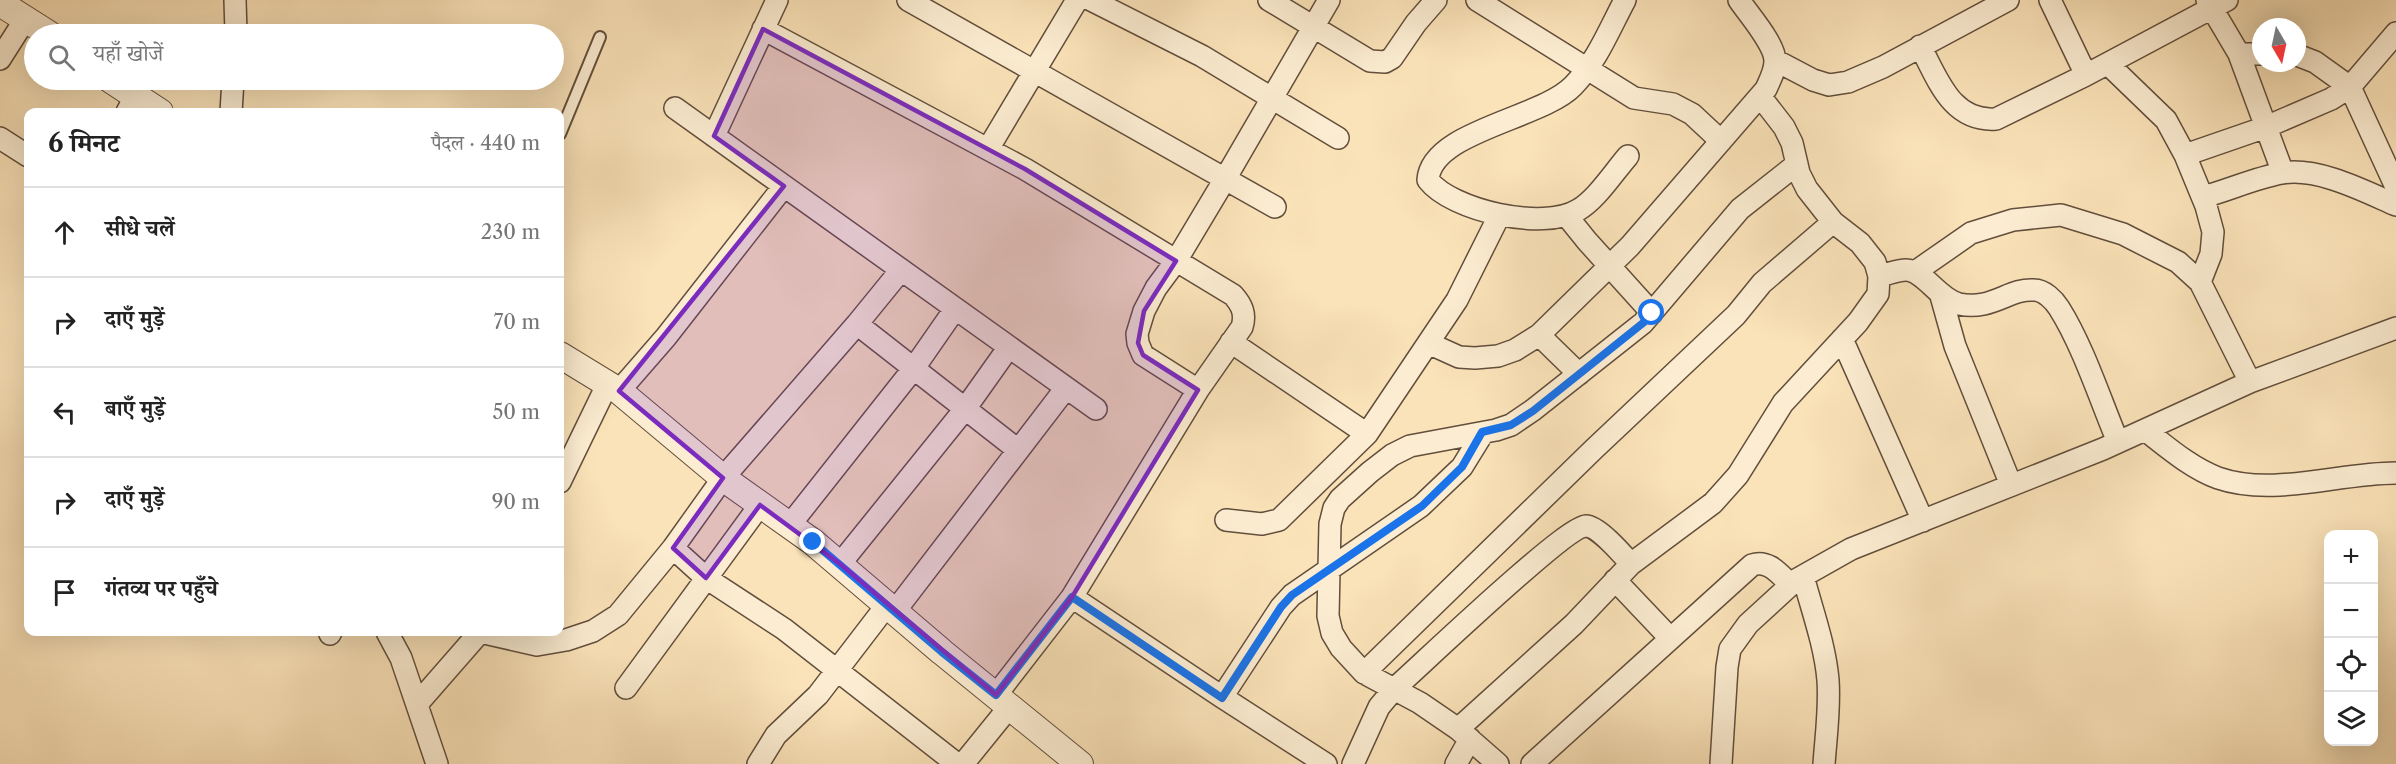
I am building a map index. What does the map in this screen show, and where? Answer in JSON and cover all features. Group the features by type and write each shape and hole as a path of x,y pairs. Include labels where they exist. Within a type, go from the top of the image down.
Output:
{"street":[{"path":"235,0 236,24"},
{"path":"714,136 777,0"},
{"path":"908,0 1275,207"},
{"path":"988,149 1077,0"},
{"path":"1091,0 1202,56 1338,138"},
{"path":"1269,0 1370,61 1385,62 1392,58 1416,23 1436,0"},
{"path":"1198,390 1143,355 1137,334 1144,311 1156,288 1176,261 1225,179 1328,0"},
{"path":"1477,0 1634,98 1672,104 1692,114 1721,141"},
{"path":"1625,0 1587,69 1572,88 1554,100 1453,144 1434,161 1428,171 1428,180 1444,195 1498,216 1541,219 1578,211 1628,156"},
{"path":"1428,344 1459,357 1498,356 1515,350 1539,335 1630,246 1760,96 1771,78 1775,60 1768,42 1739,0"},
{"path":"1775,60 1813,80 1829,85 1848,82 2008,0"},
{"path":"2050,0 2086,75"},
{"path":"1920,46 1948,98 1966,114 1982,120 1996,119 2108,64 2215,2 2239,54 2283,173"},
{"path":"0,3 35,24"},
{"path":"0,59 27,18"},
{"path":"763,29 988,149 1233,296 1243,307 1242,327 1198,390 1072,597 963,764"},
{"path":"2185,155 2266,127 2331,99 2350,87 2396,33"},
{"path":"2239,54 2252,54"},
{"path":"2306,58 2315,62 2350,87 2396,187"},
{"path":"2108,64 2166,120 2185,155 2203,197 2213,232 2211,254 2200,282"},
{"path":"119,90 131,105"},
{"path":"231,108 232,90"},
{"path":"1456,764 1464,734 1615,580 1631,564 1713,503 1738,475 1783,403 1842,339 1878,294 1880,276 1875,262 1860,243 1833,222 1808,189 1784,127 1760,96"},
{"path":"675,108 1096,410"},
{"path":"0,138 24,153"},
{"path":"1498,764 1464,734 1420,703 1364,673 1341,648 1332,633 1328,616 1330,525 1334,508 1340,499 1370,472 1392,455 1410,446 1511,425 1533,411 1643,323 1740,209 1797,164"},
{"path":"2203,197 2283,173 2302,173 2342,181 2396,205"},
{"path":"564,475 613,388 666,337 784,186"},
{"path":"1566,215 1652,313"},
{"path":"1915,272 1971,233 2013,220 2061,215 2124,234 2178,262 2200,282 2250,382"},
{"path":"1226,520 1262,524 1279,520 1367,434 1456,300 1498,216"},
{"path":"1364,673 1736,315 1762,283 1833,222"},
{"path":"498,636 537,645 566,640 593,631 618,615 673,548 723,478 901,270"},
{"path":"1880,276 1907,270 1915,272 1941,296 1958,304 1993,303 2034,290 2045,293 2058,306 2072,332 2118,442"},
{"path":"1941,296 1955,346 2011,486"},
{"path":"789,526 914,368 955,309"},
{"path":"857,324 1018,450"},
{"path":"1721,764 1730,649 1748,624 1797,581 1851,549 2118,442 2250,382 2396,328"},
{"path":"1539,335 1579,374"},
{"path":"1842,339 1923,521"},
{"path":"1232,342 1367,434"},
{"path":"840,564 965,409 1009,347"},
{"path":"564,357 613,388 723,478 840,564 942,652 1080,764"},
{"path":"758,764 776,735 818,695 891,608 1066,388"},
{"path":"2145,430 2179,456 2217,477 2248,485 2279,486 2339,477 2396,473"},
{"path":"1222,698 1281,607 1299,589 1422,506 1462,467 1482,432"},
{"path":"626,688 760,505"},
{"path":"1353,764 1379,707 1394,689 1536,560 1575,529 1587,526 1595,528 1631,564"},
{"path":"673,548 706,578 784,629 957,764"},
{"path":"1532,764 1752,565 1765,564 1797,581 1821,642 1828,678 1829,710 1824,764"},
{"path":"1615,580 1670,638"},
{"path":"1072,597 1222,698 1326,764"},
{"path":"389,636 402,658 437,764"},
{"path":"417,703 476,636"}],"lane":[{"path":"564,124 600,37"}],"highlighted area":[{"path":"763,29 1025,169 1176,261 1144,311 1138,343 1143,355 1198,390 1072,597 996,695 840,564 760,505 706,578 673,548 723,478 619,391 784,186 714,136"}],"route":[{"path":"813,542 996,695 1072,597 1222,698 1281,607 1292,595 1306,583 1422,506 1462,467 1482,432 1511,425 1533,411 1643,323 1652,313"}]}
